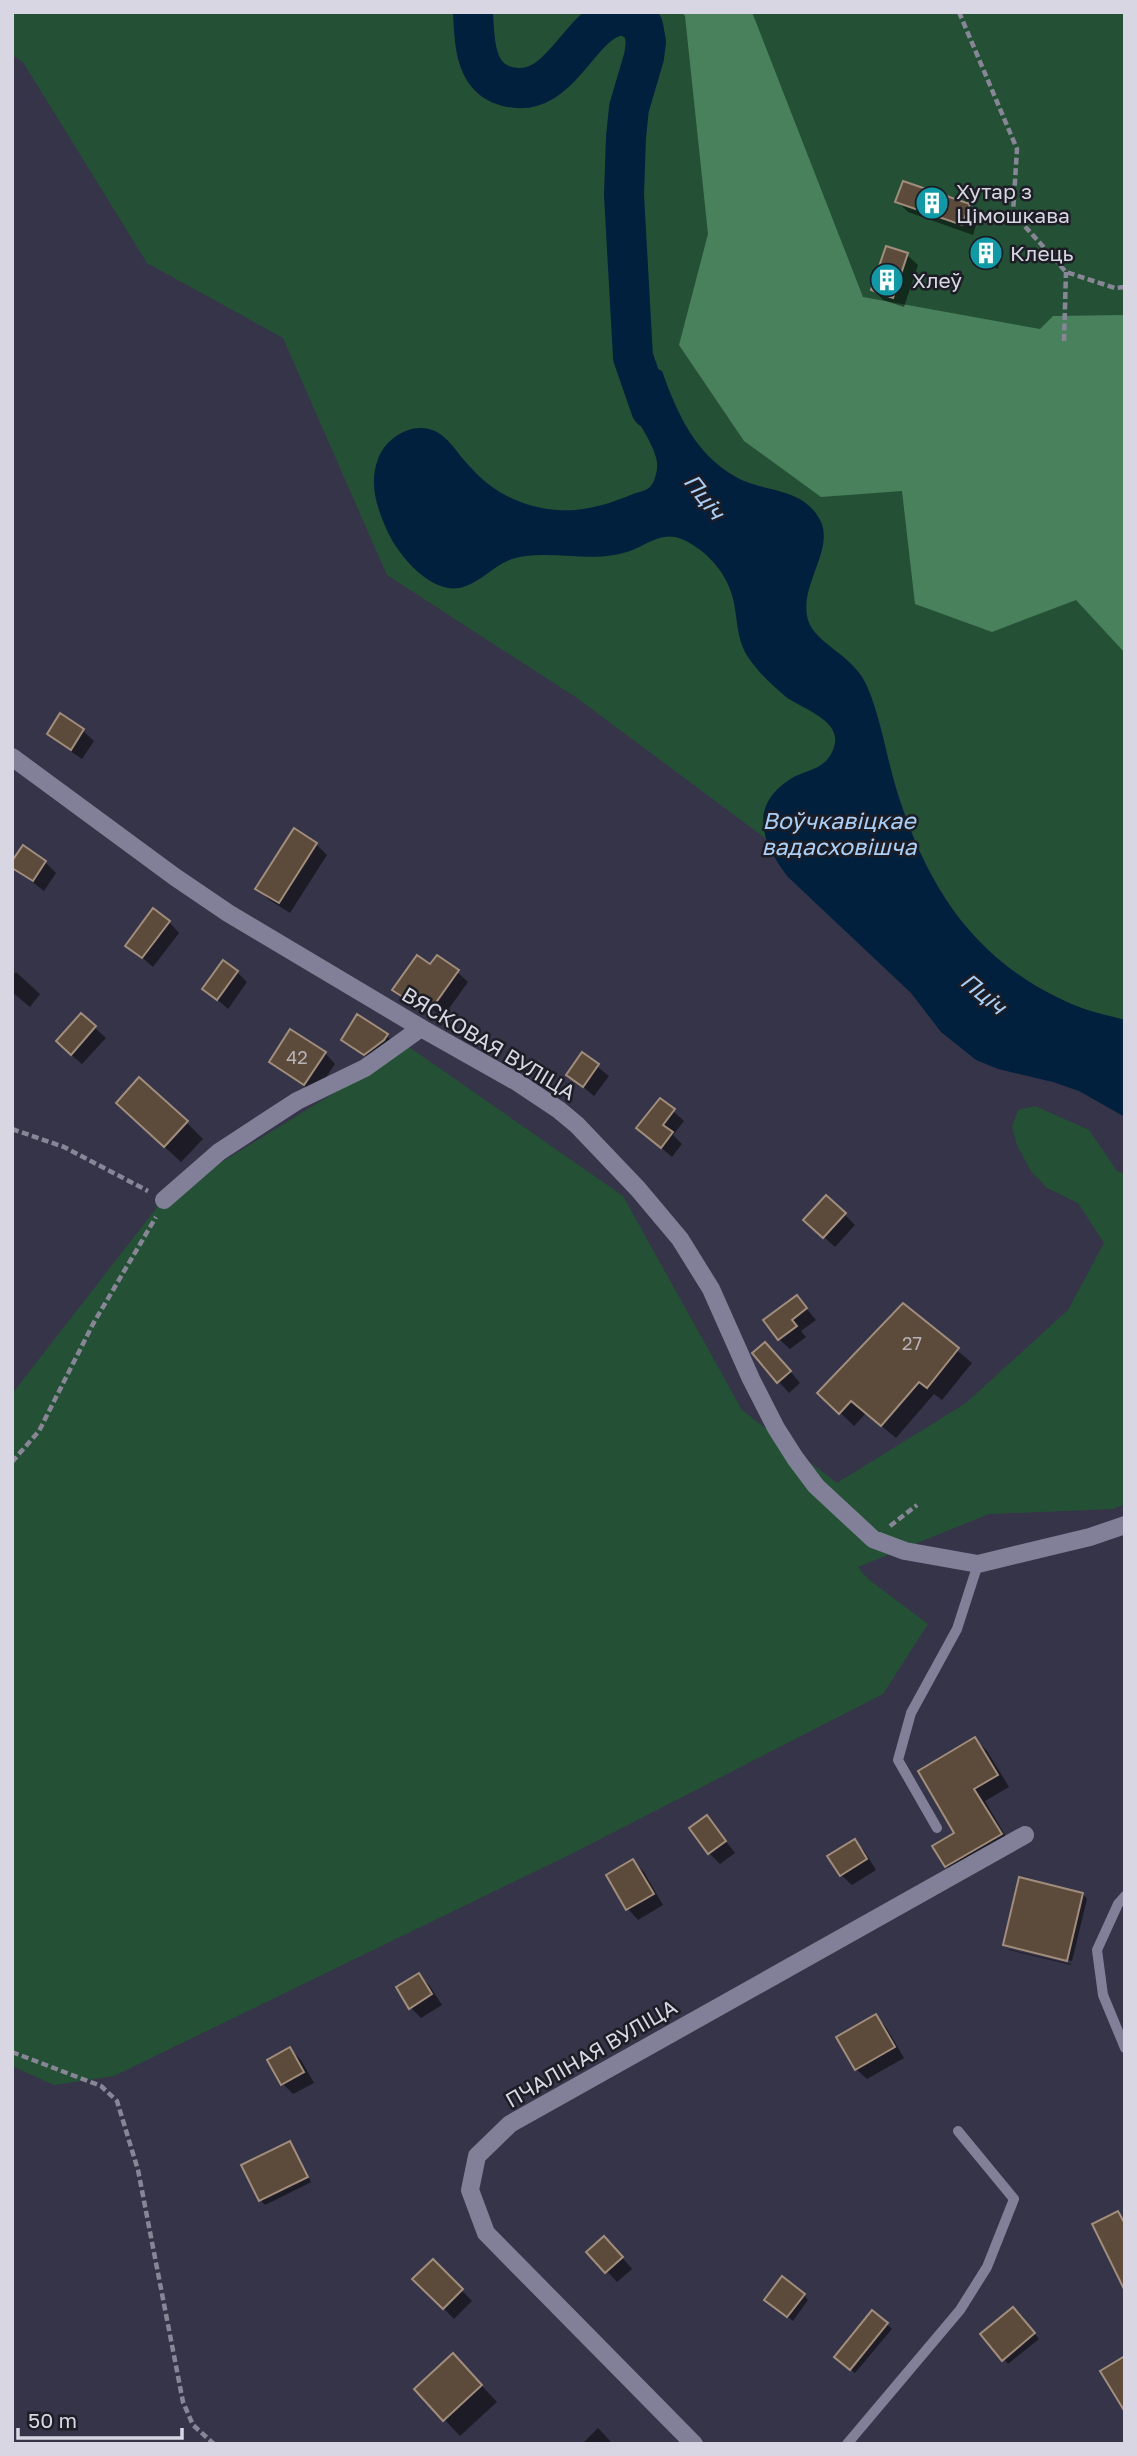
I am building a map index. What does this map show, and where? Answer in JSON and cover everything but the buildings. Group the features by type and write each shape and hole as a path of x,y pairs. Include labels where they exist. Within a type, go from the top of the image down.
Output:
{"street":[{"name":"ВЯСКОВАЯ ВУЛІЦА","path":"12,757 228,913 421,1028 482,1061 559,1110 577,1125 638,1189 697,1263 712,1289 751,1379 795,1458 816,1486 873,1539 905,1552 978,1564 1090,1537 1125,1525"},
{"path":"164,1200 219,1152 297,1101 365,1068 421,1028"},
{"name":"ПЧАЛІНАЯ ВУЛІЦА","path":"694,2444 486,2233 470,2190 477,2156 510,2124 1025,1835"}],"lane":[{"path":"937,1828 898,1760 911,1713 957,1629 978,1564"},
{"path":"1125,1896 1118,1904 1097,1950 1104,1995 1125,2048"},
{"path":"847,2444 960,2310 987,2267 1014,2199 958,2132"}],"path":[{"path":"959,12 1017,149 1013,213 1066,272 1115,288 1125,287"},
{"path":"1064,341 1066,272"},
{"path":"12,1129 64,1147 164,1200 93,1324 39,1431 12,1462"},
{"path":"873,1539 917,1505"},
{"path":"12,2052 102,2085 117,2101 138,2170 183,2402 193,2425 214,2444"}],"green space":[{"path":"12,12 1125,12 1125,1021 1073,1005 1034,984 1000,961 972,934 949,905 930,872 914,837 887,757 765,838 577,698 387,575 283,338 147,263 23,62 12,55"},
{"path":"682,12 752,12 863,297 1040,329 1053,316 1125,315 1125,653 1076,600 992,632 915,604 902,491 821,497 744,441 679,345 708,234 685,16"},
{"path":"409,1047 623,1196 742,1410 837,1483 966,1403 1068,1310 1104,1243 1078,1203 1047,1188 1031,1171 1017,1145 1012,1127 1018,1110 1035,1106 1089,1130 1117,1171 1125,1174 1125,1504 1113,1509 989,1514 858,1567 868,1579 928,1624 883,1694 573,1853 114,2076 54,2085 12,2066 12,1394 165,1197"}],"water":[{"name":"Воўчкавіцкае вадасховішча","path":"633,357 662,371 681,417 709,457 736,477 802,500 819,518 823,542 808,594 808,620 818,636 853,666 867,686 877,713 899,798 926,865 962,922 985,947 1011,969 1040,989 1074,1005 1125,1020 1125,1117 1079,1091 998,1069 976,1060 941,1032 911,993 788,877 766,838 764,813 769,800 778,789 792,778 826,761 833,750 835,737 828,724 786,697 750,660 741,643 728,584 719,569 699,549 676,537 663,537 630,551 604,556 526,556 499,565 471,584 451,588 439,586 417,571 398,549 379,511 374,477 378,459 387,444 409,430 427,428 435,431 489,484 525,504 551,509 587,508 615,501 650,487 657,472 656,457 635,415 620,372"}],"waterway":[{"name":"Пціч","path":"473,12 480,63 491,79 500,84 520,88 537,85 551,76 588,35 614,17 626,16 643,26 646,42 629,108 624,195 633,357 651,409"}],"place":[{"name":"Хутар з Цімошкава","path":"932,203"},
{"name":"Клець","path":"986,253"},
{"name":"Хлеў","path":"887,280"}]}
